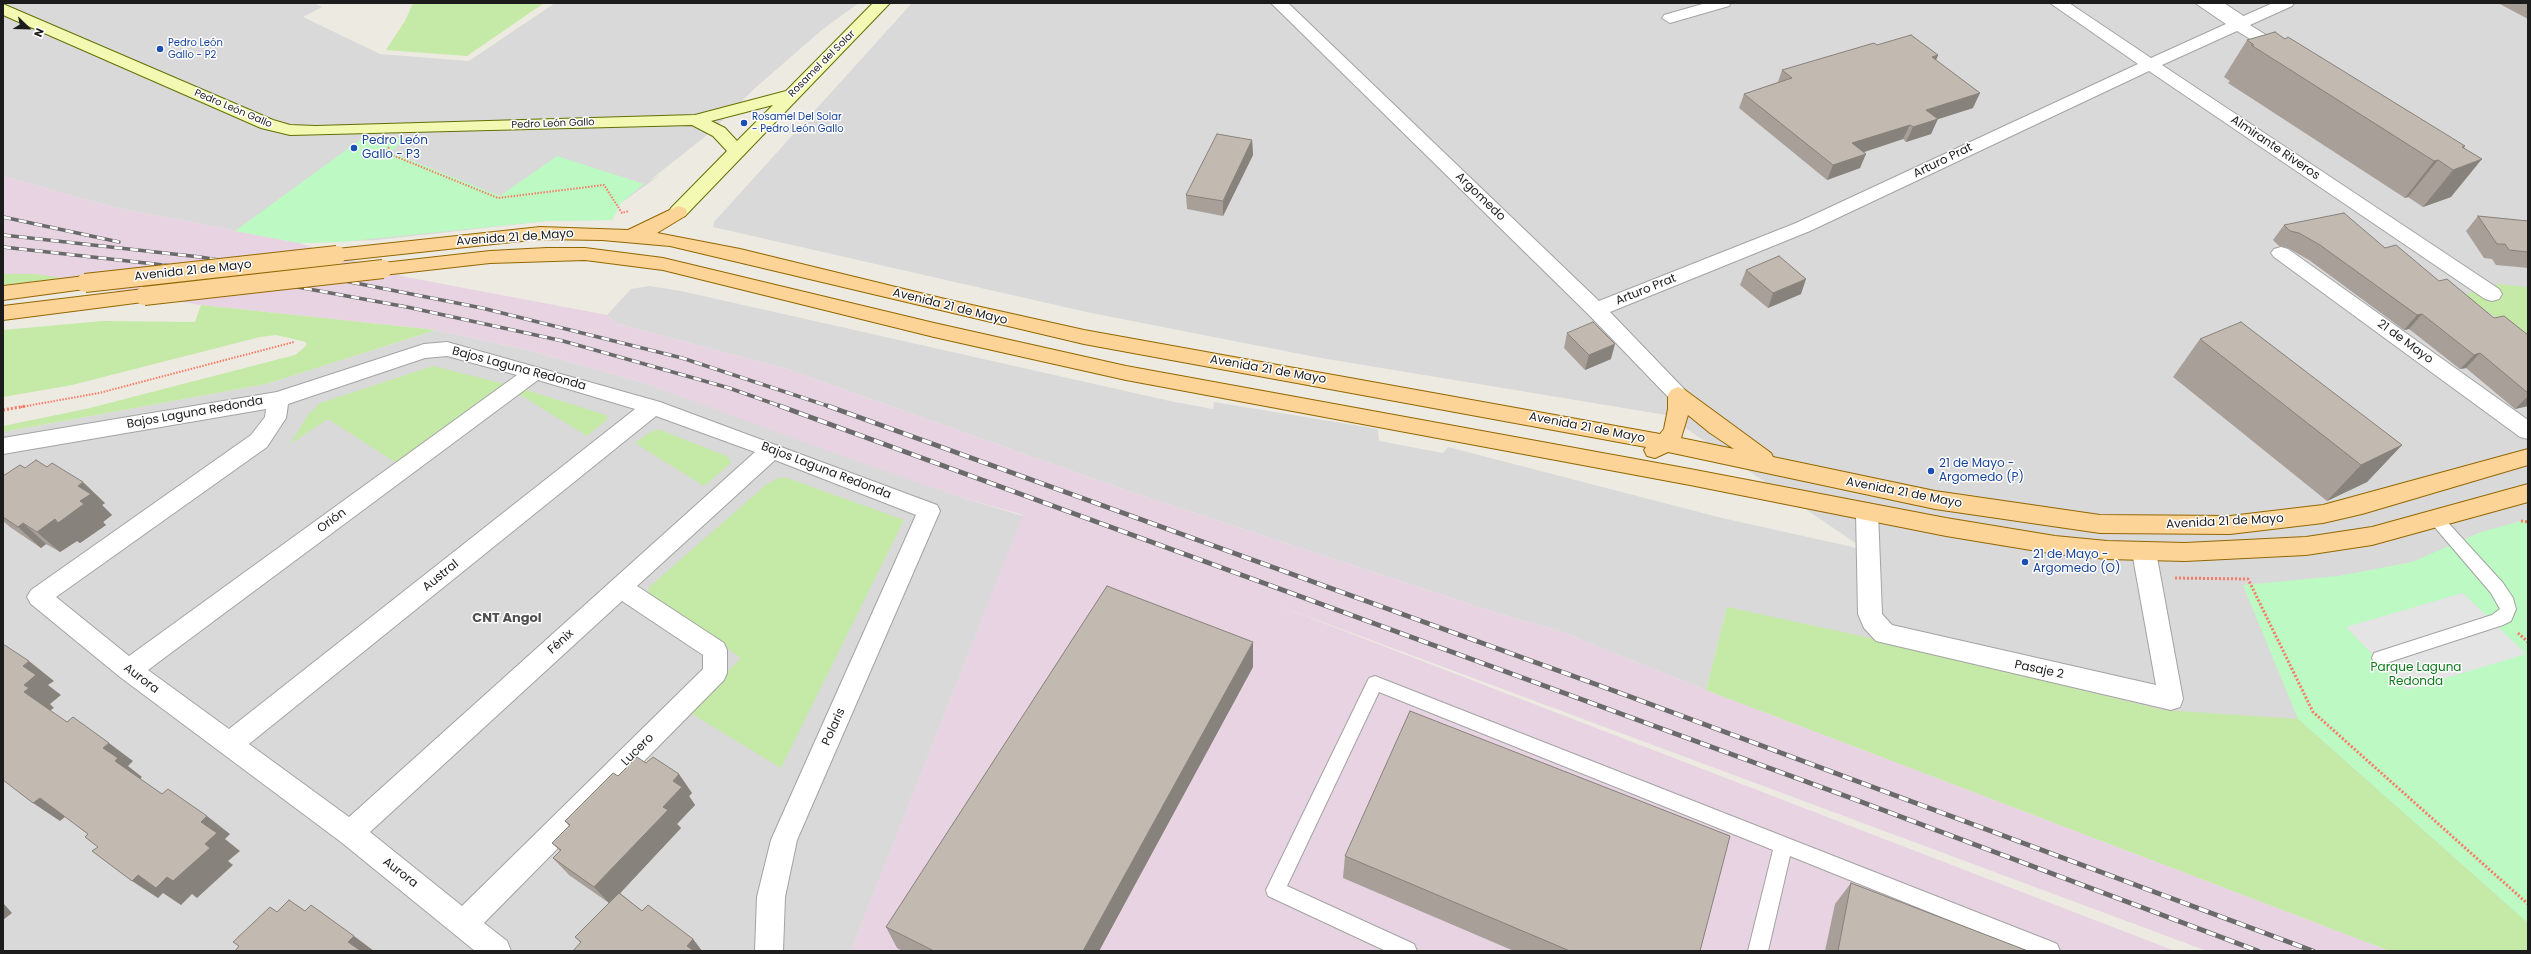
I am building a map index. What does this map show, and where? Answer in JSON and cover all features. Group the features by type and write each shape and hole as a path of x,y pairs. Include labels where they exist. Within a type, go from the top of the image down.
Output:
{"main road":[{"path":"630,236 656,226 678,212 681,232 689,244"},
{"name":"Avenida 21 de Mayo","path":"3,293 532,234 572,233 630,236 689,244 945,306 1077,336 1665,443 1935,500 2043,517 2100,524 2192,526 2278,521 2323,514 2362,505 2528,457"},
{"name":"Avenida 21 de Mayo","path":"3,313 490,257 585,254 634,259 695,271 934,330 1126,373 1615,463 2001,537 2062,545 2144,552 2226,551 2306,546 2372,536 2437,520 2528,493"},
{"path":"1615,463 1647,454 1665,443 1677,423 1678,395"},
{"path":"1678,395 1718,427 1774,467"}],"street":[{"name":"Rosamel del Solar","path":"678,212 882,3"},
{"name":"Argomedo","path":"1279,3 1596,310 1678,395"},
{"path":"1670,18 1723,3"},
{"name":"Almirante Riveros","path":"2058,3 2492,294"},
{"path":"2203,3 2242,23 2295,59"},
{"name":"Arturo Prat","path":"1596,310 1803,228 2150,64 2286,3"},
{"name":"Pedro León Gallo","path":"3,9 278,128 303,131 696,120 791,95"},
{"name":"Pedro León Gallo","path":"696,120 719,132 737,152"},
{"name":"21 de Mayo","path":"2281,253 2528,431"},
{"name":"Bajos Laguna Redonda","path":"3,446 278,399 424,351 447,349 535,372 653,407 772,450 930,511"},
{"name":"Orión","path":"129,670 535,372"},
{"name":"Aurora","path":"278,399 275,418 259,441 39,598 129,670 350,833 497,951"},
{"name":"Austral","path":"229,745 653,407"},
{"name":"Fénix","path":"350,833 772,450"},
{"name":"Polaris","path":"769,951 771,896 784,840 930,511"},
{"name":"Pasaje 2","path":"1867,512 1870,614 1872,621 1885,634 2171,699 2144,552"},
{"name":"Lucero","path":"464,923 715,673 715,650 621,588"}],"lane":[{"path":"2217,3 2242,23"},
{"path":"2380,658 2497,620 2505,616 2508,609 2507,603 2497,588 2437,520"},
{"path":"1407,951 1275,890 1375,683 2050,951"},
{"path":"1758,951 1783,845"}],"path":[{"path":"410,128 407,135 388,147 388,153 498,198 604,185 622,213"},
{"path":"3,410 99,393 294,342"},
{"path":"2148,578 2248,579 2313,712 2528,904"}],"shaded area":[{"path":"3,3 314,3 322,7 303,17 380,54 469,61 555,3 859,3 823,29 754,89 711,132 649,181 660,175 621,203 612,220 547,221 377,240 299,243 113,207 3,176"},
{"path":"912,3 2528,3 2528,951 1727,607 1706,690 1557,630 1497,613 1128,491 787,369 615,323 607,315 631,289 649,286 681,291 1170,401 1213,409 1214,402 1378,429 1379,441 1443,453 1448,447 1722,518 1866,550 1666,415 1321,358 1091,313 713,227 714,222"},
{"path":"3,176 113,207 299,243 406,277 607,315 615,323 787,369 1128,491 1497,613 1557,630 1706,690 2390,951 2207,951 1274,604 2175,951 851,951 1023,515 963,498 848,458 641,382 531,351 436,330 201,305 144,296 35,274 3,274"},
{"path":"436,330 531,351 641,382 963,498 1023,516 851,951 3,951 3,432 266,384"},
{"path":"2463,593 2526,654 2407,690 2346,627"}],"green space":[{"path":"413,3 544,3 467,56 386,50 405,21"},
{"path":"406,138 390,152 500,196 557,156 644,184 621,203 612,220 547,221 341,242 299,243 235,231 361,139"},
{"path":"3,274 35,274 62,278 3,285"},
{"path":"2497,284 2528,287 2528,339 2463,295"},
{"path":"201,305 436,330 266,384 3,432 3,426 90,408 295,355 306,346 306,342 276,335 260,337 72,385 3,397 3,330 103,321 195,322"},
{"path":"433,366 505,384 398,464 328,419 290,444 308,415 320,403"},
{"path":"526,390 606,415 608,419 587,436 517,393"},
{"path":"660,430 727,456 731,463 704,486 635,443 652,431"},
{"path":"779,478 787,478 904,520 781,768 689,712 741,658 649,595 648,588 767,484"},
{"name":"Parque Laguna Redonda","path":"2528,519 2528,923 2298,719 2243,585 2338,576 2412,562 2481,532"},
{"path":"1727,607 1875,639 2163,710 2298,719 2528,923 2528,951 2390,951 1706,690"}],"building":[{"path":"2275,32 2285,39 2288,37 2465,146 2462,147 2482,159 2453,170 2438,160 2434,161 2251,45 2254,45 2247,40"},
{"path":"1911,35 1938,55 1932,57 1980,93 1926,110 1938,119 1913,127 1910,125 1852,143 1866,154 1833,165 1744,94 1792,78 1782,70 1874,43 1877,45"},
{"path":"1217,134 1252,140 1223,201 1186,195"},
{"path":"2344,213 2385,248 2396,245 2439,281 2447,279 2494,318 2504,316 2528,335 2528,393 2480,353 2474,355 2422,314 2417,315 2320,245 2299,233 2290,231 2284,225"},
{"path":"2478,216 2528,221 2528,252 2509,250 2505,244 2497,244"},
{"path":"1779,256 1806,279 1773,293 1746,270"},
{"path":"1593,322 1615,344 1589,355 1567,333"},
{"path":"2241,322 2402,445 2361,465 2200,339"},
{"path":"36,460 47,467 52,463 83,482 78,486 91,494 80,501 84,504 58,523 55,519 37,532 23,523 18,527 3,517 3,476 20,465 25,468"},
{"path":"1107,586 1253,642 1083,951 934,951 886,927"},
{"path":"3,644 29,661 23,666 36,675 24,685 29,688 24,692 67,722 73,717 109,743 103,748 118,758 115,761 162,794 168,789 207,816 201,822 217,833 205,844 210,848 173,881 167,877 156,888 138,875 132,881 92,851 98,847 85,837 88,834 40,798 33,803 3,780"},
{"path":"1410,711 1730,836 1700,951 1570,951 1345,856"},
{"path":"637,757 646,763 653,757 679,774 673,781 682,787 663,807 668,810 594,887 553,858 561,850 552,843 570,825 565,821 613,773 618,776"},
{"path":"1851,883 2028,951 1838,951"},
{"path":"619,893 642,911 648,905 693,939 687,946 694,951 573,951 581,942 575,937"},
{"path":"289,900 305,911 311,905 354,936 348,942 361,951 235,951 239,946 233,942 270,907 277,912"}],"railway":[{"path":"3,217 119,242"},
{"path":"3,235 200,257 325,277 482,308 682,358 828,406"},
{"path":"3,247 199,269 407,307 563,341 729,388 783,407"},
{"path":"780,406 1851,798 2258,951"},
{"path":"828,406 1631,697 2313,951"}],"place":[{"name":"Pedro León Gallo - P2","path":"160,49"},
{"name":"Rosamel Del Solar - Pedro León Gallo","path":"744,123"},
{"name":"Pedro León Gallo - P3","path":"354,148"},
{"name":"21 de Mayo - Argomedo (P)","path":"1931,471"},
{"name":"21 de Mayo - Argomedo (O)","path":"2025,562"}],"district":[{"name":"CNT Angol","path":"507,619"}]}
